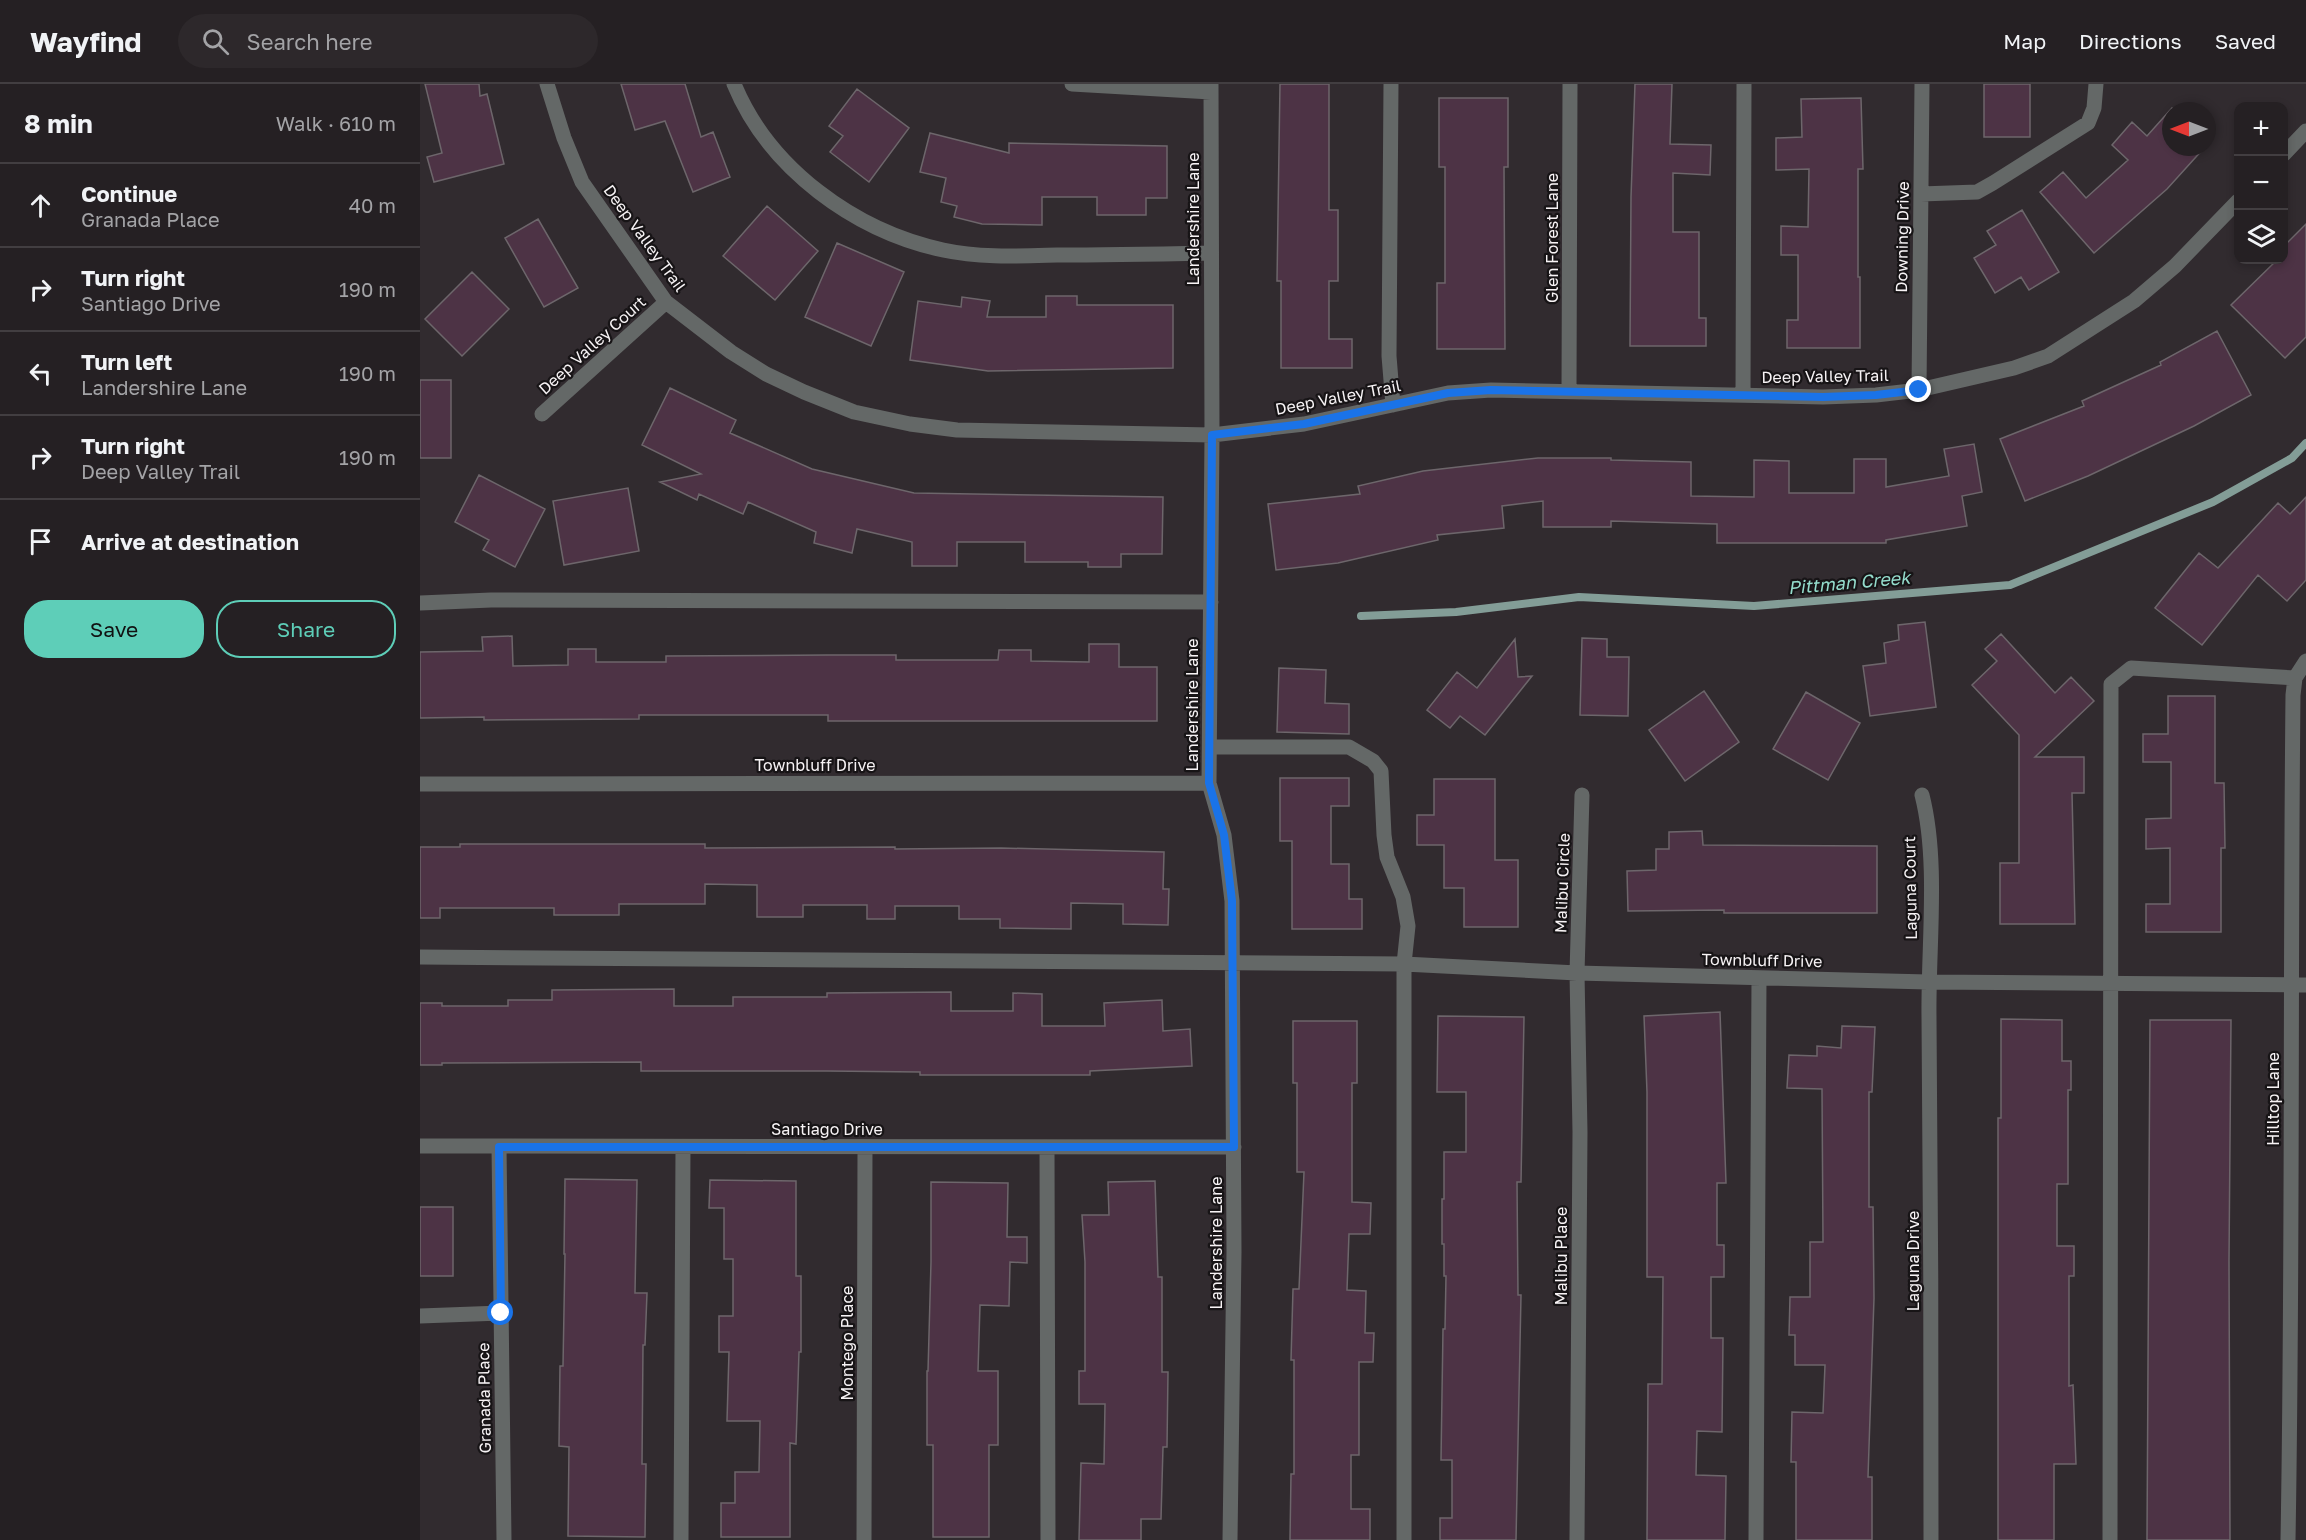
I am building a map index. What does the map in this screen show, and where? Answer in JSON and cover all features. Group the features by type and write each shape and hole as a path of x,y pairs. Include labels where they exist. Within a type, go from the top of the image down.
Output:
{"street":[{"name":"Deep Valley Trail","path":"547,84 564,138 582,182 666,302 731,352 766,374 804,392 854,412 910,424 957,430 1212,435 1304,424 1448,393 1491,390 1823,397 1876,395 1919,390 2014,368 2048,356 2134,302 2175,266 2234,205"},
{"path":"734,84 761,132 786,163 817,192 898,238 944,250 991,256 1211,253"},
{"path":"1072,84 1211,88"},
{"path":"1392,84 1389,356 1393,405"},
{"name":"Glen Forest Lane","path":"1569,391 1570,84"},
{"path":"1743,395 1744,84"},
{"name":"Downing Drive","path":"1919,390 1922,84"},
{"path":"1921,194 1977,192 1993,183 2088,123 2094,108 2096,84"},
{"name":"Landershire Lane","path":"1211,88 1212,435 1209,783 1224,835 1231,890 1234,1147 1230,1540"},
{"path":"2288,149 2306,131"},
{"name":"Deep Valley Court","path":"542,414 666,302"},
{"path":"420,603 491,600 1211,602"},
{"name":"Hilltop Lane","path":"2288,1540 2298,985 2293,695 2295,678 2306,661"},
{"path":"2110,1540 2111,684 2131,668 2295,678"},
{"path":"1210,747 1349,747 1373,760 1381,771 1387,857 1403,897 1408,926 1404,964 1404,1540"},
{"name":"Townbluff Drive","path":"420,784 1209,783"},
{"name":"Malibu Circle","path":"1576,973 1582,795"},
{"name":"Laguna Court","path":"1922,795 1926,813 1931,873 1928,982"},
{"name":"Townbluff Drive","path":"420,957 1404,964 1576,973 1928,982 2298,985"},
{"name":"Malibu Place","path":"1576,973 1580,1132 1577,1540"},
{"path":"1756,1540 1759,978"},
{"name":"Laguna Drive","path":"1928,982 1932,1278 1931,1540"},
{"name":"Santiago Drive","path":"420,1146 1234,1147"},
{"name":"Granada Place","path":"499,1147 504,1540"},
{"path":"681,1540 683,1147"},
{"name":"Montego Place","path":"864,1540 865,1147"},
{"path":"1047,1147 1048,1540"},
{"path":"420,1316 501,1313"}],"building":[{"path":"425,84 479,84 480,96 487,94 504,164 434,182 427,157 442,153"},
{"path":"621,84 685,84 701,137 713,132 730,177 693,192 665,121 635,130"},
{"path":"1280,84 1329,84 1329,210 1338,210 1338,281 1329,281 1329,339 1352,339 1352,368 1281,368 1281,281 1277,281"},
{"path":"1635,84 1672,84 1670,144 1711,145 1710,175 1673,173 1673,232 1699,232 1699,318 1706,318 1706,346 1630,346 1631,197"},
{"path":"1984,84 2030,84 2030,137 1984,137"},
{"path":"857,89 909,128 869,182 830,152 843,136 829,126"},
{"path":"1439,98 1508,98 1508,167 1504,167 1505,349 1437,349 1437,283 1445,283 1445,167 1439,167"},
{"path":"1861,98 1863,169 1858,169 1860,348 1787,348 1787,320 1798,320 1798,255 1781,255 1781,226 1808,227 1809,169 1776,170 1776,138 1802,137 1801,99"},
{"path":"2162,119 2162,156 2197,156 2167,189 2094,253 2040,192 2063,172 2086,198 2128,160 2112,145 2132,122 2147,136"},
{"path":"930,133 1009,153 1009,143 1167,146 1167,198 1146,198 1146,215 1097,215 1097,197 1042,197 1042,225 982,224 954,217 957,206 941,202 946,178 920,172"},
{"path":"767,206 818,251 775,300 723,256"},
{"path":"2022,210 2059,272 2029,290 2021,277 1995,293 1974,258 1996,245 1987,231"},
{"path":"538,219 578,288 544,307 505,238"},
{"path":"2306,224 2306,337 2285,358 2231,305 2273,264 2288,264 2288,242"},
{"path":"837,243 904,272 871,346 805,317"},
{"path":"472,272 509,309 462,356 425,319"},
{"path":"1046,296 1077,296 1077,305 1173,305 1173,368 988,371 910,360 918,301 961,307 962,297 990,301 987,317 1046,317"},
{"path":"2217,331 2251,395 2194,426 2088,476 2025,501 2000,439 2084,406 2082,401 2161,365 2160,362"},
{"path":"420,380 451,380 451,458 420,458"},
{"path":"670,388 736,420 730,433 812,469 914,493 1163,497 1162,554 1121,554 1121,567 1088,567 1088,562 1025,562 1025,542 957,542 957,566 912,566 912,542 857,529 852,553 814,543 816,532 748,502 743,514 699,494 697,500 660,482 701,474 642,445"},
{"path":"1974,444 1982,492 1962,496 1967,526 1886,540 1886,543 1717,543 1717,524 1611,521 1611,527 1543,527 1543,501 1502,506 1504,528 1437,535 1438,540 1338,563 1276,570 1268,504 1360,494 1358,486 1423,471 1538,458 1611,458 1611,460 1691,462 1691,496 1754,497 1754,460 1789,461 1789,493 1854,493 1854,459 1886,459 1886,487 1949,476 1944,449"},
{"path":"479,475 545,509 515,567 483,550 489,540 455,522"},
{"path":"628,488 639,551 564,565 553,501"},
{"path":"2306,497 2306,580 2287,601 2258,575 2202,645 2155,608 2199,553 2218,568 2278,503 2290,514"},
{"path":"1925,622 1936,707 1870,716 1863,666 1886,663 1884,643 1899,640 1898,625"},
{"path":"2001,634 2055,693 2071,677 2094,701 2035,757 2084,757 2084,793 2072,793 2075,924 2000,924 2000,863 2019,863 2019,735 1972,685 1997,661 1985,649"},
{"path":"512,636 513,666 568,665 568,649 596,649 596,662 666,662 666,656 828,655 896,655 896,660 998,660 999,650 1031,650 1031,661 1089,662 1089,644 1119,644 1119,667 1157,667 1157,721 828,721 828,715 639,715 639,719 420,718 420,652 483,651 482,637"},
{"path":"1582,638 1607,639 1607,657 1629,657 1628,716 1580,715"},
{"path":"1515,639 1518,677 1532,676 1485,735 1460,716 1450,728 1427,710 1457,672 1477,688"},
{"path":"1279,668 1326,670 1325,703 1349,704 1349,734 1277,732"},
{"path":"1704,691 1739,742 1685,781 1649,730"},
{"path":"1806,692 1860,723 1828,780 1773,749"},
{"path":"2168,696 2215,696 2215,783 2224,783 2225,848 2221,848 2221,932 2146,932 2146,904 2170,904 2170,848 2146,849 2146,819 2171,818 2171,762 2143,762 2143,734 2168,734"},
{"path":"1280,778 1349,778 1349,806 1331,806 1331,864 1349,864 1349,899 1362,899 1362,929 1292,929 1292,841 1280,841"},
{"path":"1434,779 1495,779 1495,860 1518,860 1518,927 1464,927 1464,888 1444,888 1444,845 1417,845 1417,815 1434,815"},
{"path":"1702,831 1703,845 1877,846 1877,913 1628,911 1627,871 1656,870 1656,849 1669,849 1669,832"},
{"path":"460,844 705,844 705,848 895,847 895,849 1001,848 1164,852 1163,889 1169,889 1168,925 1123,924 1123,904 1071,903 1071,929 1000,928 1000,919 959,919 959,906 895,906 895,919 867,919 867,905 803,905 803,917 757,917 757,885 705,884 705,904 619,904 619,915 554,915 554,908 440,908 440,918 420,918 420,847 460,847"},
{"path":"674,989 674,1006 733,1006 733,997 827,997 827,993 951,992 951,1011 1013,1011 1013,993 1042,994 1042,1026 1105,1026 1104,1003 1162,1000 1163,1031 1190,1029 1192,1066 1090,1071 1090,1075 920,1075 920,1072 641,1071 641,1062 420,1065 420,1003 442,1003 442,1006 508,1006 508,1000 552,1000 552,990"},
{"path":"1720,1012 1726,1183 1717,1183 1717,1245 1724,1245 1724,1277 1711,1277 1711,1338 1723,1338 1722,1432 1697,1431 1696,1475 1726,1476 1725,1540 1647,1540 1648,1384 1662,1384 1663,1277 1647,1277 1647,1092 1644,1016"},
{"path":"1438,1016 1524,1017 1521,1182 1517,1182 1518,1295 1521,1295 1516,1540 1440,1540 1440,1518 1452,1518 1452,1460 1441,1460 1446,1276 1444,1276 1444,1244 1442,1244 1444,1152 1466,1152 1466,1092 1437,1092"},
{"path":"2001,1019 2062,1020 2062,1061 2071,1061 2071,1090 2068,1090 2068,1184 2057,1184 2057,1246 2074,1246 2074,1276 2069,1276 2069,1386 2073,1385 2076,1464 2054,1464 2054,1540 1998,1540 1998,1118 2001,1118"},
{"path":"2150,1020 2231,1020 2230,1540 2147,1540"},
{"path":"1293,1021 1357,1021 1357,1083 1352,1083 1352,1202 1371,1203 1370,1234 1349,1234 1347,1290 1366,1291 1365,1333 1374,1333 1373,1362 1359,1362 1359,1455 1351,1455 1351,1509 1370,1509 1370,1540 1290,1540 1291,1474 1294,1474 1294,1360 1291,1360 1293,1289 1299,1289 1304,1172 1297,1172 1297,1083 1293,1083"},
{"path":"1842,1026 1875,1027 1872,1092 1869,1092 1869,1207 1873,1207 1874,1298 1868,1477 1872,1477 1872,1540 1796,1540 1796,1462 1791,1462 1792,1412 1823,1413 1825,1365 1795,1365 1795,1335 1789,1335 1790,1297 1810,1297 1810,1242 1823,1242 1822,1089 1787,1088 1789,1055 1817,1056 1817,1046 1841,1048"},
{"path":"565,1179 637,1180 635,1293 647,1293 645,1345 643,1345 642,1464 646,1464 645,1537 568,1536 569,1447 559,1446 560,1366 563,1366"},
{"path":"710,1180 796,1181 796,1276 801,1276 801,1352 799,1352 796,1444 790,1443 790,1537 721,1537 721,1503 735,1503 735,1472 759,1472 760,1421 727,1421 729,1352 719,1352 719,1316 733,1316 733,1259 724,1259 724,1208 709,1208"},
{"path":"1155,1181 1158,1277 1162,1277 1162,1372 1168,1372 1167,1447 1163,1447 1161,1519 1141,1519 1141,1540 1079,1540 1081,1463 1104,1464 1105,1404 1079,1404 1079,1371 1085,1371 1085,1262 1082,1215 1109,1215 1108,1182"},
{"path":"931,1182 1008,1183 1007,1237 1027,1237 1027,1263 1010,1262 1009,1306 980,1305 978,1371 998,1371 998,1445 989,1445 989,1537 933,1537 933,1445 927,1445"},
{"path":"420,1207 453,1207 453,1276 420,1276"}],"waterway":[{"name":"Pittman Creek","path":"1361,616 1456,612 1579,597 1754,606 2010,585 2213,502 2292,458 2306,443"}],"route":[{"path":"501,1313 499,1147 1234,1147 1232,901 1224,835 1209,783 1212,435 1304,424 1448,393 1491,390 1823,397 1876,395 1919,390"}]}
